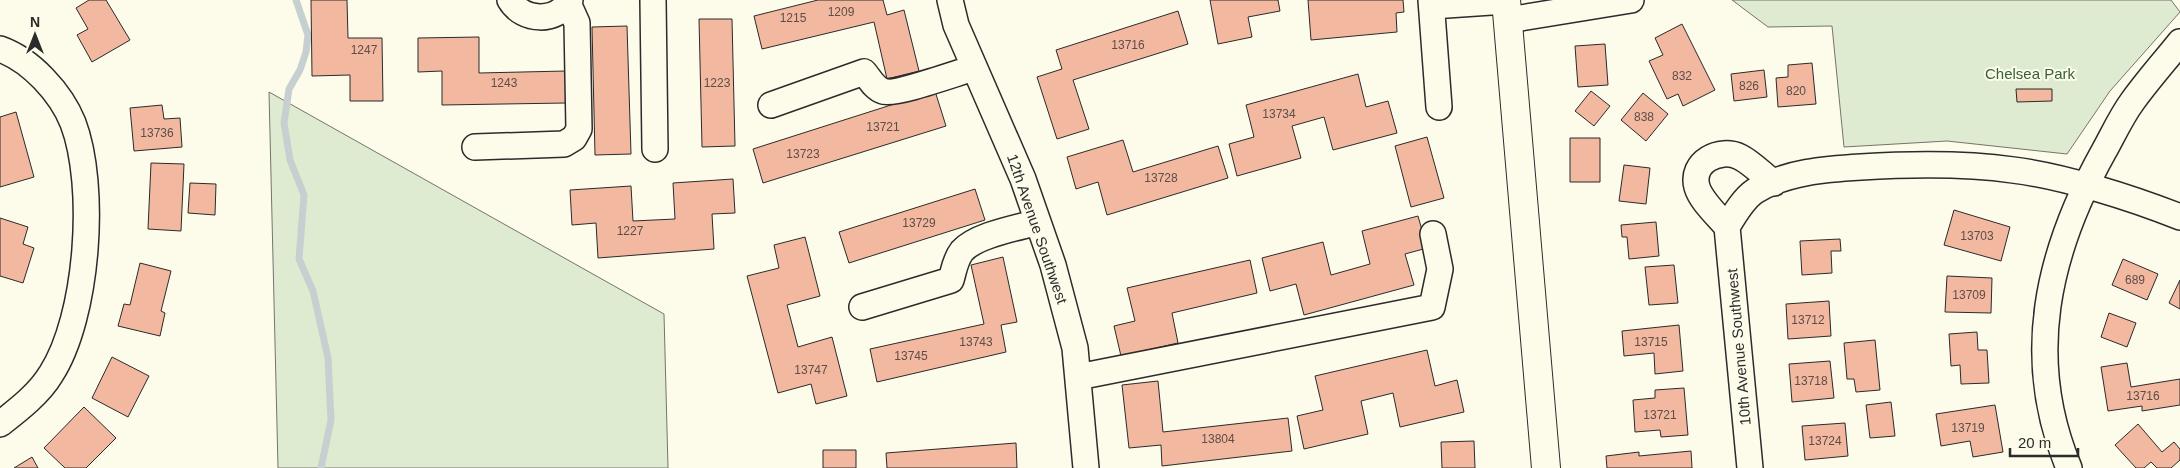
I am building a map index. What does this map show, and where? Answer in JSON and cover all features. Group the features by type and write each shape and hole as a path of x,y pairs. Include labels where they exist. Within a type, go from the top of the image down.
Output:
{"main road":[{"path":"1507,7 1546,468"}],"street":[{"path":"475,147 564,144 574,138 579,129 577,24 569,2 556,14 540,18 529,16 519,11 510,0"},
{"path":"653,0 655,149"},
{"name":"12th Avenue Southwest","path":"950,0 956,25 1023,179 1053,265 1075,348 1086,468"},
{"path":"1439,107 1432,3 1507,7 1631,0"},
{"path":"2069,468 2058,442 2046,394 2044,350 2047,310 2056,266 2084,186 2131,103 2180,42"},
{"path":"0,50 32,68 58,94 73,123 81,154 86,190 85,251 72,325 52,374 26,403 0,424"},
{"path":"771,105 864,72 875,86 885,93 900,91 974,68"},
{"path":"1774,183 1740,157 1727,153 1711,156 1703,162 1698,172 1696,186 1727,227 1736,212 1754,192 1774,183 1800,174 1834,169 1902,164 2012,170 2084,186 2180,217"},
{"path":"862,307 951,280 956,262 963,250 976,241 1038,222"},
{"name":"10th Avenue Southwest","path":"1727,227 1750,468"},
{"path":"1078,377 1432,307 1440,269 1433,234"}],"green space":[{"name":"Chelsea Park","path":"1732,0 2171,0 2180,12 2110,91 2067,154 1947,141 1844,147 1832,26 1768,27"},
{"path":"269,92 664,314 668,468 278,468"}],"building":[{"path":"89,0 106,0 130,40 92,62 77,35 88,29 76,8"},
{"path":"311,0 347,0 348,38 382,38 383,101 350,101 350,75 312,76"},
{"path":"818,0 883,0 887,15 904,10 919,71 887,79 874,22 762,49 754,16"},
{"path":"1210,0 1278,0 1280,11 1248,17 1252,37 1218,44"},
{"path":"1308,0 1403,0 1404,12 1396,13 1397,32 1311,40"},
{"path":"1178,11 1188,44 1073,80 1089,129 1057,139 1037,77 1062,69 1056,50"},
{"path":"699,19 732,19 735,146 702,147"},
{"path":"1682,24 1715,90 1683,106 1678,94 1667,99 1649,61 1663,55 1655,38"},
{"path":"627,26 631,154 595,155 592,27"},
{"path":"479,37 479,73 566,71 566,103 442,105 442,71 418,72 418,38"},
{"path":"1605,44 1608,85 1578,87 1575,46"},
{"path":"1812,63 1816,104 1778,107 1776,78 1788,77 1788,65"},
{"path":"1764,70 1767,97 1734,101 1731,74"},
{"path":"1358,74 1366,107 1388,101 1397,133 1333,150 1324,117 1292,126 1301,158 1237,176 1229,144 1254,137 1246,105"},
{"path":"2016,89 2052,89 2052,101 2017,102"},
{"path":"935,91 946,126 763,183 753,149"},
{"path":"1591,91 1610,106 1594,126 1575,111"},
{"path":"1643,93 1668,114 1646,141 1621,120"},
{"path":"162,105 164,119 180,118 182,147 134,151 130,108"},
{"path":"16,112 34,177 0,187 0,117"},
{"path":"1427,137 1444,198 1411,207 1395,146"},
{"path":"1570,138 1600,138 1600,182 1570,182"},
{"path":"1123,140 1133,172 1218,146 1228,178 1107,215 1098,182 1076,189 1067,157"},
{"path":"151,163 184,164 181,231 148,229"},
{"path":"1624,165 1650,168 1646,204 1619,201"},
{"path":"733,179 735,213 712,214 714,249 598,258 596,223 572,225 570,190 631,186 633,221 675,219 673,183"},
{"path":"190,183 216,184 215,215 188,213"},
{"path":"975,189 985,220 849,263 839,232"},
{"path":"1954,210 2010,227 2001,261 1944,245"},
{"path":"1418,216 1427,248 1405,254 1414,285 1304,315 1296,284 1270,291 1262,258 1323,242 1331,275 1370,264 1362,231"},
{"path":"0,218 28,227 23,244 34,248 23,283 0,276"},
{"path":"1656,222 1659,256 1629,259 1627,237 1622,237 1621,225"},
{"path":"805,237 820,296 787,305 798,347 832,337 847,396 816,404 811,384 778,393 747,276 779,268 774,245"},
{"path":"1840,239 1841,251 1831,251 1832,273 1802,275 1800,241"},
{"path":"1003,257 1017,322 1001,325 1006,352 877,382 870,349 984,324 971,265"},
{"path":"2123,259 2158,274 2147,300 2112,285"},
{"path":"1250,260 1257,293 1172,313 1178,343 1121,356 1114,326 1135,321 1127,288"},
{"path":"140,263 171,271 161,311 165,313 160,336 118,326 124,304 130,305"},
{"path":"1674,265 1678,303 1649,305 1645,267"},
{"path":"1947,276 1992,278 1991,313 1945,312"},
{"path":"2180,280 2180,309 2169,303"},
{"path":"1829,301 1831,336 1788,339 1786,304"},
{"path":"2109,313 2136,323 2127,347 2101,337"},
{"path":"1679,325 1683,371 1655,374 1654,353 1624,356 1622,331"},
{"path":"1977,332 1978,350 1987,350 1989,383 1961,384 1960,365 1951,366 1949,334"},
{"path":"1875,340 1880,390 1856,392 1854,379 1847,379 1844,343"},
{"path":"1427,350 1435,386 1457,380 1464,412 1400,427 1393,393 1361,401 1368,434 1304,449 1297,416 1323,410 1315,376"},
{"path":"112,357 149,376 128,417 92,398"},
{"path":"1830,361 1834,398 1792,402 1789,364"},
{"path":"2127,363 2131,387 2180,379 2180,405 2142,411 2142,406 2108,411 2101,367"},
{"path":"1158,381 1163,432 1288,418 1292,451 1162,466 1161,445 1129,448 1122,385"},
{"path":"1684,388 1688,435 1661,437 1660,430 1635,432 1633,400 1655,398 1655,390"},
{"path":"1891,402 1895,436 1870,438 1866,405"},
{"path":"1995,405 2003,452 1973,457 1970,441 1941,446 1936,414"},
{"path":"84,407 116,438 86,468 65,468 44,448"},
{"path":"1845,423 1848,456 1805,460 1802,426"},
{"path":"2138,424 2162,452 2174,442 2180,449 2180,460 2171,468 2157,468 2151,462 2144,468 2136,468 2115,445"},
{"path":"1474,441 1475,468 1442,468 1441,442"},
{"path":"1016,443 1017,468 887,468 886,453"},
{"path":"823,450 856,450 856,468 823,468"},
{"path":"1691,451 1692,468 1607,468 1606,456 1639,452 1639,456"},
{"path":"32,457 38,468 14,468"}],"waterway":[{"path":"296,0 308,35 306,52 300,70 289,89 284,123 290,160 304,195 299,259 313,291 328,358 331,420 321,468"}]}
